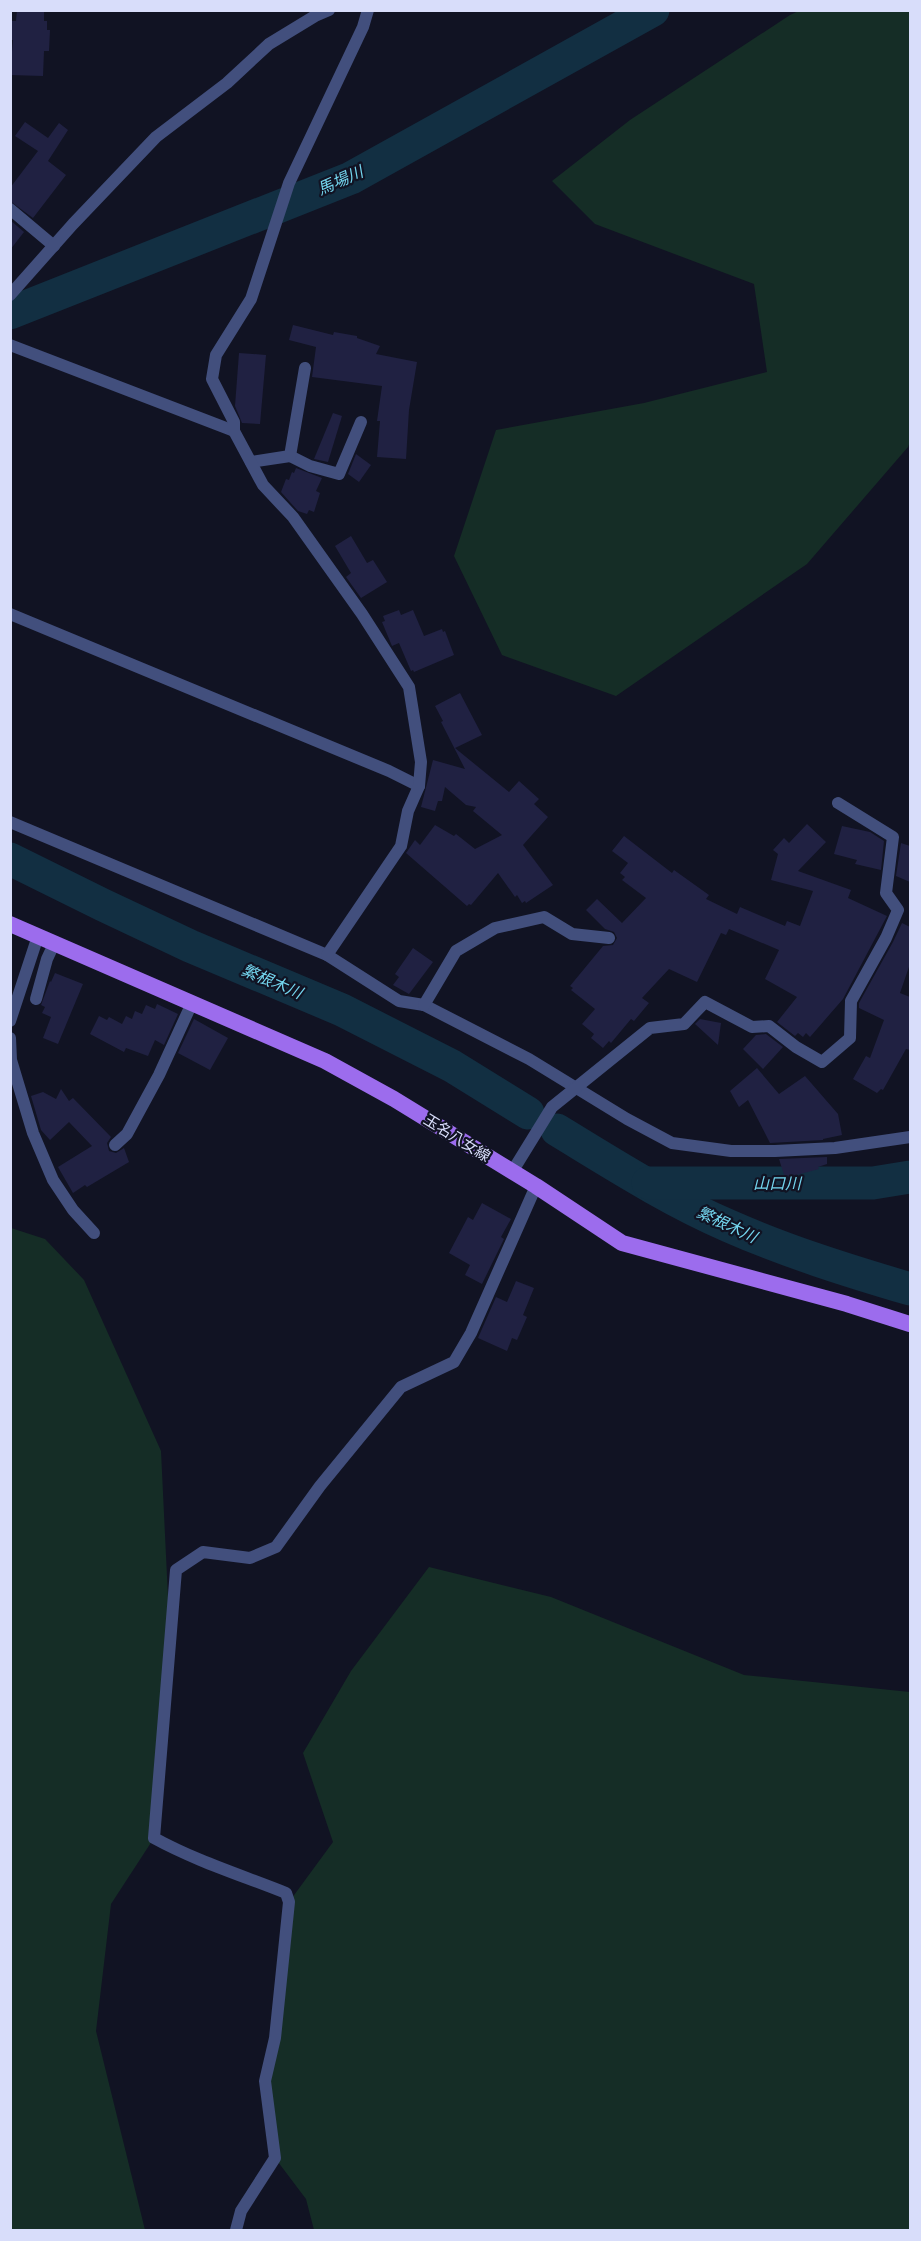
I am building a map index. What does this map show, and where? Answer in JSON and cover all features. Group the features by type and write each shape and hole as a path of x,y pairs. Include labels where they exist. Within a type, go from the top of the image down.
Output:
{"main road":[{"name":"玉名八女線","path":"10,924 325,1061 394,1099 536,1186 622,1243 910,1324"}],"street":[{"path":"10,295 156,136 227,83 269,44 329,10"},
{"path":"327,955 401,846 408,811 419,786 421,762 409,687 355,604 293,517 263,485 234,431 234,422 212,379 216,355 251,299 289,183 363,27 368,10"},
{"path":"10,209 54,246"},
{"path":"10,345 234,431"},
{"path":"290,456 305,368"},
{"path":"251,462 290,456 310,466 339,474 361,422"},
{"path":"10,614 389,771 419,786"},
{"path":"512,1172 552,1107 650,1028 684,1024 705,1002 752,1027 770,1026 796,1047 822,1062 850,1038 851,1001 886,938 898,910 886,894 893,837 838,803"},
{"path":"10,822 327,955 399,1001 423,1005 528,1059 672,1143 731,1151 775,1151 835,1148 910,1137"},
{"path":"423,1005 456,951 495,928 544,917 572,934 609,938"},
{"path":"10,1021 38,936"},
{"path":"36,999 47,959 54,944"},
{"path":"115,1145 127,1134 159,1075 192,1003"},
{"path":"10,1038 11,1060 33,1133 53,1180 73,1210 94,1233"},
{"path":"236,2230 241,2211 275,2158 265,2081 274,2038 290,1902 286,1893 187,1856 154,1838 176,1570 203,1552 250,1558 276,1547 320,1486 401,1387 454,1362 471,1333 536,1186"}],"green space":[{"path":"801,10 910,11 910,442 908,447 807,564 616,696 502,655 454,556 496,430 644,403 767,372 754,284 595,224 552,181 630,120"},
{"path":"11,1228 45,1239 84,1280 161,1451 170,1639 154,1838 111,1904 96,2031 145,2230 11,2230"},
{"path":"429,1567 551,1597 744,1675 910,1692 910,2230 314,2230 306,2199 275,2158 265,2081 289,1902 333,1842 303,1753 351,1671"}],"building":[{"path":"17,10 44,10 44,21 47,21 47,30 50,30 49,51 44,51 43,76 10,75 13,40 10,40 10,21 16,21"},
{"path":"25,122 48,138 59,123 68,130 48,161 66,175 33,218 10,201 10,188 38,151 15,136"},
{"path":"10,220 24,232 10,250"},
{"path":"293,325 333,335 334,332 357,336 357,338 380,346 376,354 417,362 409,410 406,459 377,457 380,421 377,421 382,386 312,377 316,347 289,340"},
{"path":"239,353 266,355 260,424 242,423 235,406"},
{"path":"333,413 342,416 328,462 314,459"},
{"path":"356,454 371,465 359,482 348,474"},
{"path":"296,468 322,478 316,491 320,493 314,512 309,510 307,514 298,511 281,492 286,479 289,480"},
{"path":"351,536 367,563 373,560 387,582 361,598 346,577 351,573 335,546"},
{"path":"399,610 401,615 413,610 424,636 442,629 443,632 445,631 454,655 414,672 411,671 399,643 392,646 382,622 385,621 383,616"},
{"path":"460,693 482,735 455,748 509,792 519,781 539,799 534,804 548,817 523,845 553,885 526,903 525,901 522,903 517,895 515,897 498,873 471,905 467,906 406,853 415,840 420,845 435,825 454,836 456,834 475,849 502,835 473,811 476,807 466,805 445,787 442,801 438,801 435,811 421,807 433,760 465,769 441,722 443,721 435,706"},
{"path":"807,824 826,842 798,871 851,890 848,898 887,916 843,999 810,1037 806,1033 803,1037 798,1033 795,1036 777,1022 797,997 765,979 779,950 729,929 726,935 721,933 697,982 669,969 642,998 649,1003 634,1021 631,1019 611,1043 609,1041 603,1048 591,1038 594,1034 582,1024 595,1009 571,990 573,988 570,986 603,946 613,945 617,938 614,932 605,929 586,910 597,899 622,923 646,898 622,880 625,877 620,873 628,863 612,851 624,836 672,873 674,870 709,895 706,899 737,914 740,907 785,926 787,921 800,926 813,891 771,880 778,854 773,850 784,838 789,843"},
{"path":"842,826 870,832 884,841 881,870 855,864 857,860 834,854"},
{"path":"901,843 910,846 910,882 896,876"},
{"path":"902,923 910,927 910,964 900,993 910,997 910,1050 906,1049 883,1090 877,1093 853,1079 866,1056 870,1058 884,1020 859,1008 859,1003"},
{"path":"413,948 433,962 409,994 393,985 399,977 395,974"},
{"path":"55,973 83,984 58,1044 43,1038 51,1017 42,1013 45,1007 41,1005"},
{"path":"157,1004 178,1014 164,1045 155,1040 148,1056 126,1048 124,1052 90,1034 99,1016 107,1020 109,1017 122,1024 126,1016 132,1019 135,1011 142,1014 146,1005 155,1009"},
{"path":"194,1019 228,1038 210,1070 178,1053"},
{"path":"700,1019 721,1023 718,1045 695,1024"},
{"path":"766,1034 783,1047 763,1069 743,1049 756,1035"},
{"path":"757,1068 779,1094 805,1076 838,1114 842,1135 823,1140 770,1143 748,1100 739,1107 730,1091"},
{"path":"61,1089 69,1101 73,1098 111,1137 107,1143 109,1151 116,1153 124,1148 129,1162 73,1193 58,1167 92,1146 69,1122 50,1140 41,1130 31,1096 43,1092 56,1099"},
{"path":"827,1157 827,1164 818,1167 819,1169 785,1178 779,1159"},
{"path":"482,1203 511,1219 482,1284 465,1275 470,1265 449,1253 468,1217 473,1220"},
{"path":"516,1281 534,1288 523,1315 527,1317 517,1340 512,1338 507,1351 478,1338 496,1297 507,1302"}],"waterway":[{"name":"馬場川","path":"10,313 351,178 653,10"},
{"name":"繁根木川","path":"10,859 190,946 342,1010 452,1066 528,1113"},
{"name":"繁根木川","path":"557,1130 663,1193 729,1226 819,1260 910,1289"},
{"name":"山口川","path":"648,1183 873,1183 910,1177"}]}
